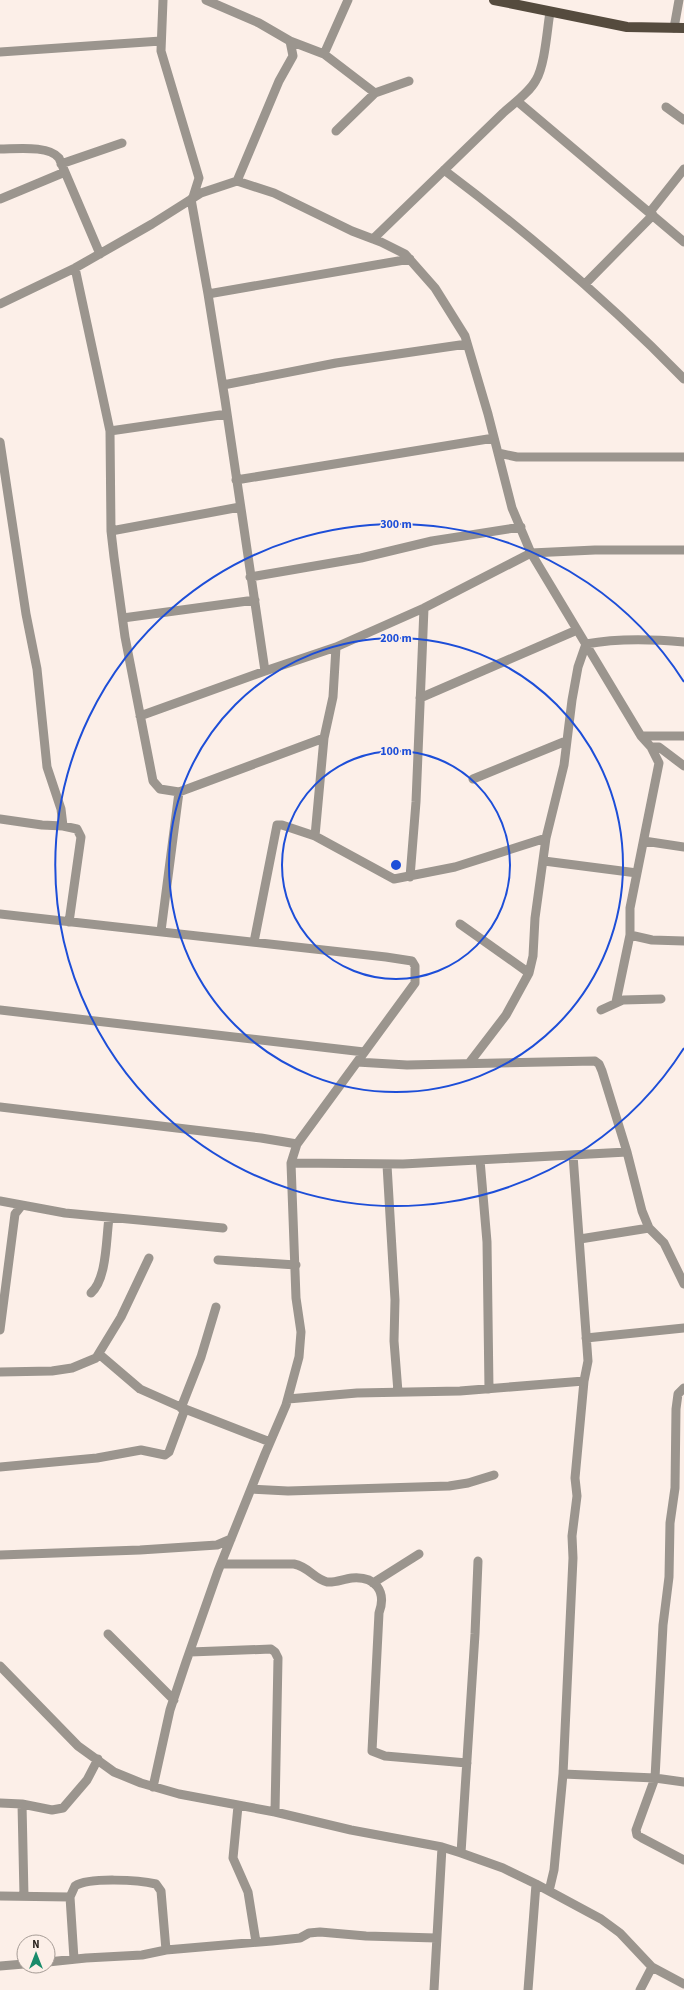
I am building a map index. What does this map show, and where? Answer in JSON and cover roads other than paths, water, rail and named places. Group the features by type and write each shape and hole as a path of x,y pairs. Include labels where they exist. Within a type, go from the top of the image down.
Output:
{"main road":[{"path":"494,0 627,27 679,28"}],"street":[{"path":"163,0 161,50 199,178 192,198 223,385 265,671"},
{"path":"206,0 259,23 290,41 324,54 376,93"},
{"path":"324,54 348,0"},
{"path":"679,0 679,28"},
{"path":"374,239 517,101 536,80 540,70 550,12"},
{"path":"0,52 161,41"},
{"path":"290,41 293,56"},
{"path":"237,181 279,81 293,56 308,49"},
{"path":"336,131 376,93 409,81"},
{"path":"517,101 684,242"},
{"path":"666,107 684,120"},
{"path":"0,199 63,168 122,143"},
{"path":"0,149 47,150 55,152 100,254"},
{"path":"585,284 652,214 684,169"},
{"path":"444,170 506,217 585,284 633,327 684,378"},
{"path":"199,178 216,187"},
{"path":"0,304 75,268 192,198 216,187 237,181 274,193 352,231 374,239 404,254 410,259 435,288 465,336 512,508 532,553 641,736 651,748 659,763 630,908 630,935 616,1002"},
{"path":"208,294 410,259"},
{"path":"75,268 110,431 111,531 123,618 153,781 160,789 180,792 324,738"},
{"path":"223,385 336,363 467,344"},
{"path":"110,431 227,414"},
{"path":"236,480 494,438"},
{"path":"0,442 26,614 37,669 47,768 61,809 63,826"},
{"path":"498,453 516,458 684,457"},
{"path":"502,468 516,458"},
{"path":"111,531 240,507"},
{"path":"250,577 361,558 432,541 520,527"},
{"path":"140,716 336,647 424,608 532,553 595,550 684,550"},
{"path":"123,618 255,600"},
{"path":"410,877 424,608"},
{"path":"420,698 577,630"},
{"path":"586,644 602,640 684,642"},
{"path":"470,1062 506,1015 529,973 533,956 535,918 546,838 564,765 566,741 578,667 586,644"},
{"path":"315,836 324,738 333,697 336,647"},
{"path":"641,736 684,736"},
{"path":"473,778 566,741"},
{"path":"651,748 660,747 684,766"},
{"path":"161,931 180,792"},
{"path":"0,819 42,825 63,826 77,830 81,836 69,922"},
{"path":"254,942 276,825 282,825 315,836 394,879 410,877 455,866 546,838"},
{"path":"644,841 684,847"},
{"path":"544,861 637,873"},
{"path":"0,914 254,942 412,962 415,966 415,983 297,1144 291,1163 296,1265 296,1298 301,1332 299,1357 288,1399 224,1555 190,1652 174,1700 153,1787"},
{"path":"460,924 529,973"},
{"path":"630,935 652,940 684,941"},
{"path":"601,1010 623,1000 661,999"},
{"path":"0,1010 364,1052"},
{"path":"357,1062 407,1064 595,1061 599,1064 602,1071 627,1152 642,1211 649,1228 664,1243 684,1284"},
{"path":"0,1107 261,1138 297,1144"},
{"path":"291,1163 386,1165 627,1152"},
{"path":"549,1890 554,1870 562,1774 573,1558 572,1536 577,1496 576,1478 584,1381 588,1361 573,1155"},
{"path":"480,1160 487,1242 489,1388"},
{"path":"386,1165 395,1300 394,1341 398,1392"},
{"path":"0,1201 65,1213 223,1228"},
{"path":"10,1203 15,1214"},
{"path":"0,1330 15,1214 22,1205"},
{"path":"91,1293 97,1288 102,1270 109,1218"},
{"path":"580,1238 649,1228"},
{"path":"0,1372 72,1368 85,1364 99,1354 121,1317 149,1258"},
{"path":"218,1260 296,1265"},
{"path":"0,1467 97,1458 141,1450 165,1455 169,1452 201,1358 216,1307"},
{"path":"586,1338 684,1328"},
{"path":"99,1354 140,1389 183,1408 270,1442"},
{"path":"288,1399 357,1393 489,1388 584,1381"},
{"path":"684,1388 678,1394 676,1409 675,1488 670,1523 669,1577 663,1625 655,1778 637,1824 637,1835 684,1860"},
{"path":"251,1489 288,1491 449,1486 468,1483 494,1475"},
{"path":"0,1555 140,1550 217,1545 231,1539"},
{"path":"217,1545 224,1555"},
{"path":"374,1583 419,1554"},
{"path":"461,1853 478,1561"},
{"path":"221,1564 294,1564 303,1566 313,1575 327,1582 352,1578 366,1579 374,1583 382,1594 383,1602 379,1613 372,1751 384,1756 467,1763"},
{"path":"108,1634 174,1700"},
{"path":"190,1652 271,1649 275,1652 278,1658 278,1729 275,1812"},
{"path":"0,1666 78,1746 114,1772 153,1787 179,1794 275,1812 351,1830 442,1847 503,1868 549,1890 601,1919 620,1933 652,1967 684,1984"},
{"path":"0,1803 22,1804 52,1810 63,1808 87,1780 98,1759"},
{"path":"562,1774 655,1778 684,1782"},
{"path":"22,1804 24,1896"},
{"path":"238,1806 233,1858 248,1892 256,1942"},
{"path":"434,1990 442,1847"},
{"path":"74,1959 70,1897 75,1886 89,1880 146,1881 156,1884 161,1891 166,1950"},
{"path":"528,1990 536,1884"},
{"path":"0,1896 70,1897"},
{"path":"56,1961 142,1955 166,1950 194,1949 300,1938 309,1933 320,1932 366,1936 436,1938"},
{"path":"0,1966 16,1965"},
{"path":"640,1990 652,1967"}]}
